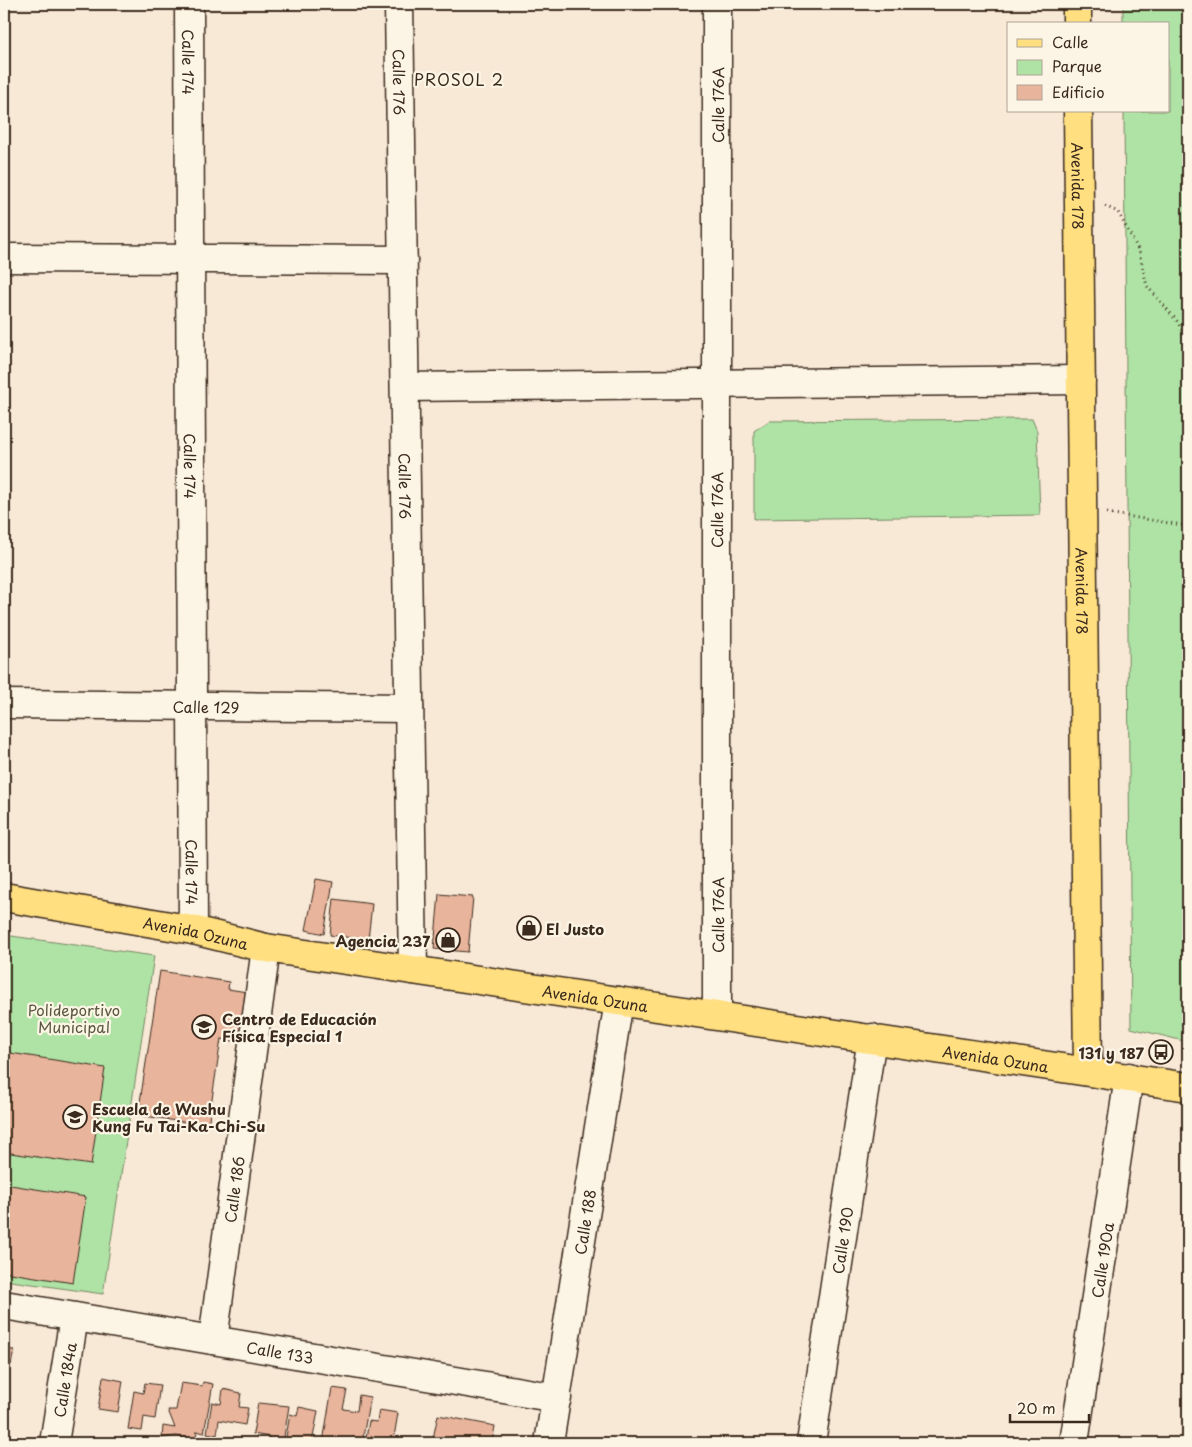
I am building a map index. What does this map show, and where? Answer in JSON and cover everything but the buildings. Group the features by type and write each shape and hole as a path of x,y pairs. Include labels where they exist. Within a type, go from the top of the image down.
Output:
{"main road":[{"path":"1077,4 1077,22"},
{"name":"Avenida 178","path":"1078,112 1088,1071"},
{"name":"Avenida Ozuna","path":"4,897 193,930 266,948 1188,1087"}],"street":[{"name":"Calle 174","path":"188,4 193,930"},
{"name":"Calle 176","path":"399,4 413,970"},
{"name":"Calle 176A","path":"717,4 717,1015"},
{"path":"4,258 403,260"},
{"path":"405,387 1081,380"},
{"name":"Calle 129","path":"4,704 410,708"},
{"name":"Calle 186","path":"213,1340 266,948"},
{"name":"Calle 188","path":"549,1443 619,1001"},
{"name":"Calle 190","path":"811,1443 872,1038"},
{"name":"Calle 190a","path":"1074,1443 1128,1077"},
{"name":"Calle 133","path":"4,1305 557,1398"},
{"name":"Calle 184a","path":"54,1443 74,1317"}],"path":[{"path":"1079,195 1118,212 1139,251 1147,286 1178,322 1188,345"},
{"path":"1082,508 1188,526"}],"green space":[{"path":"1123,4 1188,4 1188,1042 1131,1028 1124,112 1170,112 1170,22 1123,22"},
{"path":"1032,419 1037,431 1040,515 754,519 754,431 769,421"},
{"name":"Polideportivo Municipal","path":"4,935 154,956 103,1294 4,1280"}],"place":[{"name":"El Justo","path":"529,928"},
{"name":"Agencia 237","path":"448,940"},
{"name":"Centro de Educación Física Especial 1","path":"204,1027"},
{"name":"131 y 187","path":"1161,1052"},
{"name":"Escuela de Wushu Kung Fu Tai-Ka-Chi-Su","path":"75,1117"}],"district":[{"name":"PROSOL 2","path":"459,79"}]}
